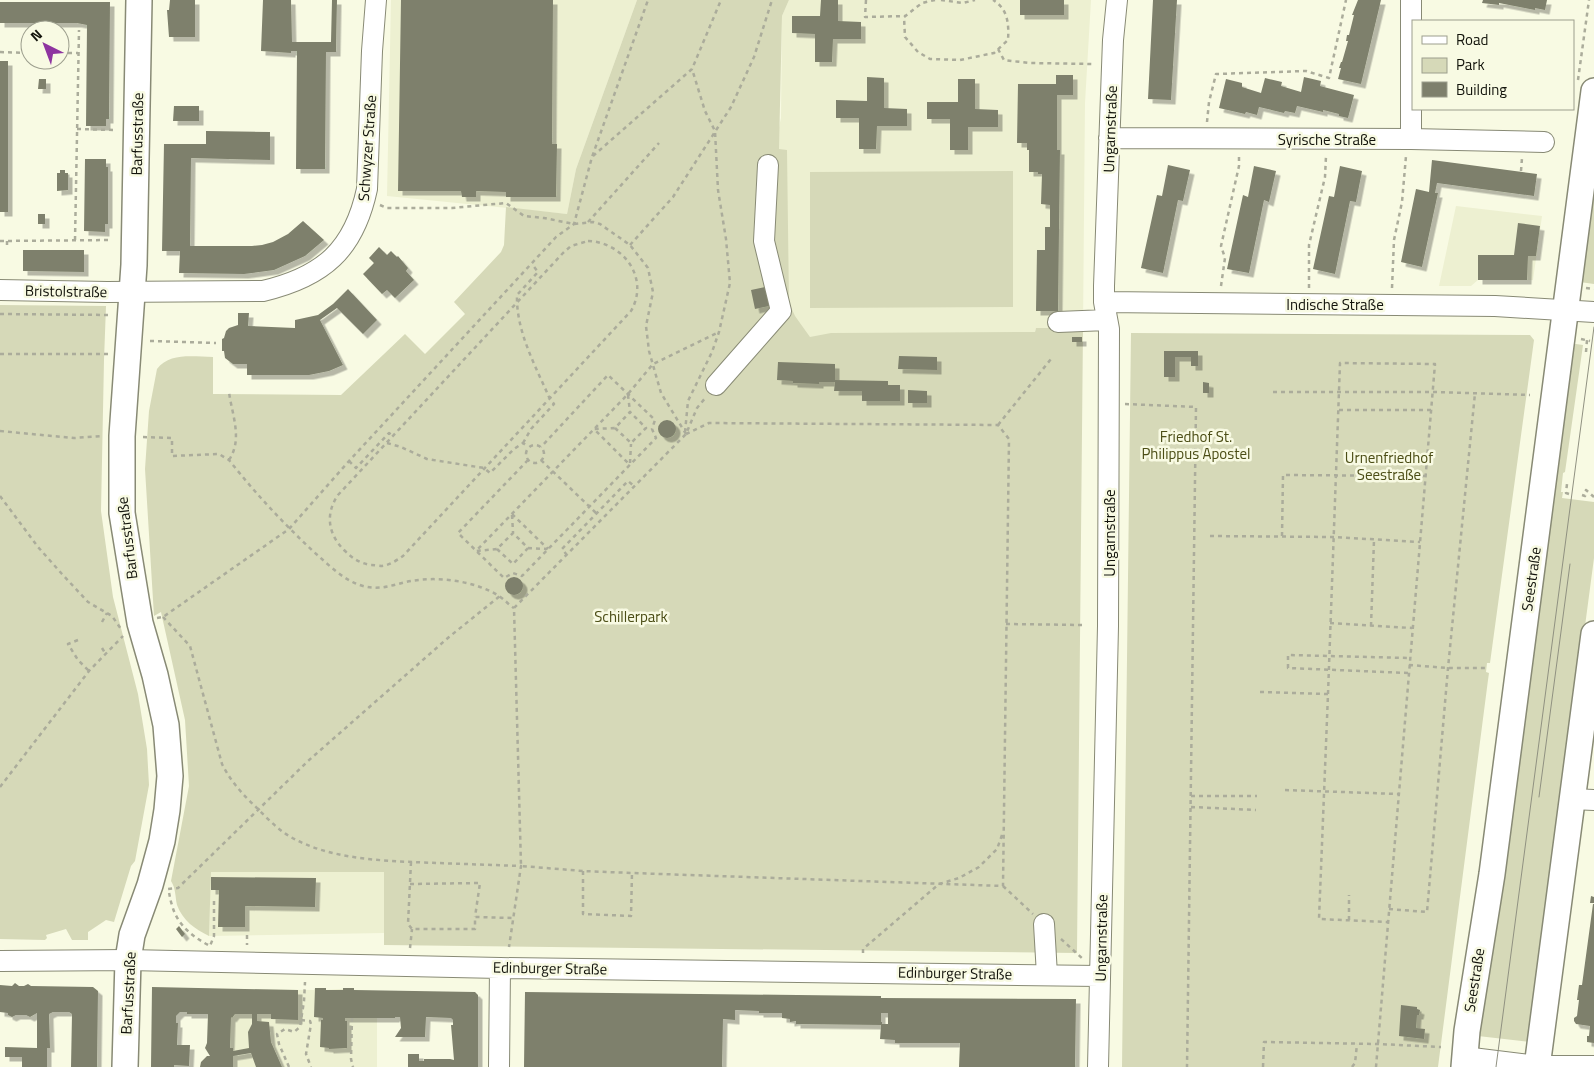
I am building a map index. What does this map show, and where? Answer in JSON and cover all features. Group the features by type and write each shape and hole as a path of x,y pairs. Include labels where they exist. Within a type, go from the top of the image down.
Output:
{"main road":[{"name":"Barfusstraße","path":"125,1067 128,960 132,935 150,885 162,841 170,776 163,707 142,631 130,572 122,513 132,437 139,0"},
{"name":"Seestraße","path":"1464,1062 1480,944 1492,874 1594,91"},
{"path":"1537,1067 1583,800 1594,634"}],"street":[{"name":"Schwyzer Straße","path":"133,291 243,292 283,287 322,268 343,247 358,220 367,188 372,51 376,0"},
{"name":"Ungarnstraße","path":"1098,1067 1108,626 1110,354 1109,329 1105,311 1109,138 1113,40 1117,0"},
{"path":"1409,146 1411,0"},
{"name":"Syrische Straße","path":"1109,138 1208,138 1409,146 1544,142"},
{"path":"716,385 781,311 764,241 768,165"},
{"name":"Bristolstraße","path":"0,290 133,291"},
{"name":"Indische Straße","path":"1058,322 1105,311 1407,305 1495,306 1594,312"},
{"path":"1044,924 1047,975"},
{"name":"Edinburger Straße","path":"0,961 128,960 500,968 1099,976"},
{"path":"499,1067 500,968"},
{"path":"1464,1062 1537,1067 1594,1066"}],"path":[{"path":"156,619 163,617 289,529 349,461 556,238 574,224 592,157 648,0"},
{"path":"592,157 692,69 721,0"},
{"path":"630,246 673,198 731,107 754,57 772,0"},
{"path":"866,0 865,17 906,16"},
{"path":"935,0 922,2 904,17 904,37 918,52 930,59 960,60 994,53 1008,40 1009,21 999,3 994,0"},
{"path":"941,0 962,3 974,0"},
{"path":"1208,138 1209,102 1216,74 1306,71 1329,78 1346,0"},
{"path":"75,240 79,30"},
{"path":"998,49 1004,60 1029,63 1092,64"},
{"path":"0,52 20,53"},
{"path":"70,53 78,53"},
{"path":"686,434 688,401 712,352 719,332 730,283 726,239 718,190 715,131 705,111 692,69"},
{"path":"77,128 115,130"},
{"path":"588,222 659,142"},
{"path":"1392,288 1394,240 1402,202 1409,146"},
{"path":"1221,288 1225,258 1221,246 1239,166 1239,151"},
{"path":"1309,288 1309,245 1325,177 1326,152"},
{"path":"1521,171 1522,153"},
{"path":"376,204 387,208 452,208 506,203 524,216 574,224 588,222 600,224 630,246 648,268 653,292 646,326 647,338 661,393 686,434"},
{"path":"0,241 112,240"},
{"path":"7,241 7,247"},
{"path":"597,241 608,245 621,254 631,266 638,283 638,295 631,311 549,397 404,556 382,566 366,564 351,557 334,538 330,529 330,510 338,494 516,303 563,253 578,243 597,241"},
{"path":"387,443 427,459 484,468 490,473 514,449 523,443 531,429 554,404 549,397 523,334 516,303 517,295 538,272 532,264"},
{"path":"0,314 112,316"},
{"path":"476,551 628,394 653,364 719,332"},
{"path":"1586,352 1587,340"},
{"path":"150,341 216,343"},
{"path":"0,354 108,354"},
{"path":"998,425 1051,359"},
{"path":"1376,1067 1435,364 1340,362 1319,919 1388,922"},
{"path":"528,460 458,533 504,578 513,573 522,576 656,438 653,434 652,426 654,420 608,376 541,447"},
{"path":"686,434 697,408 716,385"},
{"path":"228,460 233,454 236,441 236,429 229,392"},
{"path":"1273,392 1530,394"},
{"path":"1389,909 1427,912 1448,668 1475,393"},
{"path":"628,394 630,412 646,428"},
{"path":"1130,405 1196,407 1187,1067"},
{"path":"1338,410 1431,410"},
{"path":"594,429 615,428 630,412"},
{"path":"509,947 521,866 514,608 686,434 709,423 998,425"},
{"path":"163,617 190,646 222,764 226,772 245,797 258,809 288,835 306,844 347,855 411,862 632,873 1003,886 1009,439 998,425"},
{"path":"630,465 631,444 646,428 652,426"},
{"path":"615,428 631,444"},
{"path":"594,429 630,465"},
{"path":"0,431 74,438 172,438 172,456 219,454 228,460 289,529 332,568 349,580 363,586 380,588 425,579 465,583 500,596 514,608"},
{"path":"349,461 356,468 389,433 394,436"},
{"path":"523,443 528,447"},
{"path":"534,444 541,447 544,453 541,460 535,463 528,460 525,454 528,447 534,444"},
{"path":"541,460 596,514"},
{"path":"1282,536 1283,475 1425,476"},
{"path":"567,554 562,549 628,481 634,486"},
{"path":"1569,483 1567,484 1566,493 1569,494"},
{"path":"1582,496 1585,496 1586,485"},
{"path":"1586,490 1594,497"},
{"path":"0,496 38,547 68,581 88,602 107,613 121,629"},
{"path":"476,551 497,549 512,533 512,514"},
{"path":"512,514 548,549"},
{"path":"512,533 528,548 548,549"},
{"path":"1210,536 1333,537 1420,542"},
{"path":"1371,626 1374,540"},
{"path":"497,549 513,564 528,548"},
{"path":"214,901 214,936 210,946 199,940 184,926 174,910 168,890 178,888 308,761 449,637 500,596"},
{"path":"102,622 107,613"},
{"path":"1330,623 1412,628"},
{"path":"1006,624 1083,625"},
{"path":"0,787 89,671 123,636"},
{"path":"78,640 68,644 78,660 89,671"},
{"path":"102,648 106,654"},
{"path":"1408,673 1288,668 1288,655 1410,658"},
{"path":"1409,666 1487,668"},
{"path":"1260,692 1328,694"},
{"path":"1285,790 1398,794"},
{"path":"1191,796 1256,796"},
{"path":"1191,807 1256,810"},
{"path":"862,953 863,949 939,884 959,878 979,867 997,850 1004,831"},
{"path":"410,948 412,929 408,924 411,862"},
{"path":"583,871 583,914 631,916 632,873"},
{"path":"410,884 480,883 475,929 412,929"},
{"path":"1349,895 1349,920"},
{"path":"475,917 513,918"},
{"path":"247,935 247,945"},
{"path":"289,1067 279,1044 278,1034 285,1029 294,1032 298,1030 301,1024 304,982"},
{"path":"352,1018 351,1059 353,1067"},
{"path":"301,1020 310,1021 311,1024 306,1054 311,1067"},
{"path":"1264,1067 1264,1042 1440,1047"},
{"path":"1352,1067 1355,1063 1357,1044"}],"shaded area":[{"path":"391,0 637,0 576,169 567,214 387,196"},
{"path":"789,0 1091,0 1085,103 1083,328 1036,328 1035,332 950,407 739,316 781,118 782,16"},
{"path":"1456,206 1542,216 1533,280 1478,280 1471,286 1439,286"},
{"path":"210,872 384,872 384,933 209,936"},
{"path":"315,988 326,988 326,990 354,988 354,990 377,991 377,1067 217,1067 218,989 314,990"}],"green space":[{"name":"Schillerpark","path":"637,0 789,0 782,16 779,149 787,150 789,303 795,316 810,337 831,333 1035,332 1036,328 1083,328 1077,953 384,945 384,872 211,872 209,936 190,924 177,905 171,881 189,786 185,720 161,612 154,616 145,469 149,411 157,369 162,364 175,358 190,356 213,357 213,394 341,395 405,334 425,354 465,314 454,302 501,252 504,245 506,207 567,214 576,169"},
{"path":"1594,160 1594,284 1580,282"},
{"path":"1013,171 1013,307 810,308 810,172"},
{"path":"0,305 106,306 101,511 113,597 138,694 147,749 149,785 135,861 131,866 114,922 106,920 88,932 88,940 72,940 66,929 46,935 47,938 45,940 0,939"},
{"name":"Urnenfriedhof Seestraße","path":"1131,333 1530,335 1534,340 1490,663 1487,663 1486,672 1489,673 1438,1067 1122,1067"},
{"path":"1569,343 1583,345 1561,492 1563,492 1562,498 1594,502 1594,558 1530,1042 1478,1036"}],"building":[{"path":"170,0 195,0 195,37 169,37 167,10 169,10"},
{"path":"263,0 291,0 292,42 331,42 332,0 337,0 336,52 326,52 325,169 296,169 297,51 291,51 291,53 261,51"},
{"path":"401,0 553,0 552,144 557,144 556,197 506,197 506,192 476,191 476,197 462,197 461,191 398,191"},
{"path":"821,0 838,0 838,21 861,22 861,39 833,39 832,62 815,62 815,34 792,33 792,16 820,16"},
{"path":"1020,0 1064,0 1064,15 1020,15"},
{"path":"1153,0 1177,0 1171,100 1148,99"},
{"path":"1358,0 1381,0 1361,84 1338,79 1341,68 1339,68 1348,41 1346,41 1347,35 1349,35 1354,15 1352,15"},
{"path":"1483,0 1547,0 1545,10 1535,8 1535,10 1499,3 1499,5 1482,3"},
{"path":"0,2 110,2 109,119 106,119 106,126 86,126 87,25 70,23 70,20 20,20 20,23 0,23"},
{"path":"0,61 8,61 8,212 0,212"},
{"path":"1056,75 1073,75 1073,95 1057,95 1057,150 1060,150 1058,311 1036,311 1037,250 1045,250 1045,227 1050,227 1050,205 1041,204 1042,174 1029,172 1029,150 1027,150 1027,143 1017,143 1018,84 1056,84"},
{"path":"867,77 884,78 884,108 907,109 907,126 877,126 876,149 859,149 859,118 836,118 836,100 867,101"},
{"path":"1304,77 1321,81 1320,86 1354,95 1348,118 1323,110 1323,112 1297,106 1295,113 1285,111 1284,113 1259,107 1257,115 1219,108 1226,79 1242,83 1242,87 1261,93 1265,78 1282,82 1281,86 1301,92"},
{"path":"39,79 46,79 46,89 38,89"},
{"path":"958,79 975,79 975,109 998,110 998,127 968,127 968,150 950,150 950,119 927,119 927,102 958,102"},
{"path":"174,106 199,106 199,121 173,121"},
{"path":"206,131 270,132 270,160 191,158 190,246 262,245 273,242 288,234 303,221 324,240 305,256 274,270 244,274 179,273 180,251 162,251 164,144 206,144"},
{"path":"85,159 106,159 106,167 108,167 108,224 105,224 105,232 84,231"},
{"path":"1432,160 1537,174 1534,196 1437,183 1435,193 1438,193 1422,267 1401,262 1416,189 1429,192"},
{"path":"1168,165 1190,170 1183,201 1178,200 1163,273 1141,268 1157,195 1162,196"},
{"path":"1254,166 1276,171 1269,202 1264,200 1249,273 1227,269 1243,195 1248,197"},
{"path":"1340,166 1362,171 1356,202 1350,201 1335,274 1313,269 1329,196 1334,197"},
{"path":"60,170 65,170 65,173 68,173 68,190 57,191 57,173 60,173"},
{"path":"38,214 45,214 45,224 38,224"},
{"path":"1518,223 1540,226 1536,256 1528,256 1527,280 1478,280 1478,255 1514,255"},
{"path":"379,247 387,255 391,251 398,256 408,268 406,271 414,280 395,298 387,290 382,294 363,274 374,263 369,258"},
{"path":"23,250 84,250 84,272 23,271"},
{"path":"765,287 769,306 755,309 751,290"},
{"path":"348,289 377,320 363,334 337,308 320,320 343,365 329,371 309,375 247,375 247,364 233,364 225,358 224,351 222,351 222,339 229,328 238,325 238,313 249,313 248,326 295,328 295,320 318,315 333,304"},
{"path":"1072,337 1082,337 1082,342 1072,342"},
{"path":"1164,351 1198,351 1198,366 1191,366 1191,357 1175,357 1175,377 1164,377"},
{"path":"899,356 937,357 937,370 898,369"},
{"path":"778,362 835,364 835,380 888,381 888,385 900,385 900,401 862,401 862,391 834,391 835,382 819,382 819,384 777,380"},
{"path":"1203,382 1209,383 1209,393 1203,393"},
{"path":"908,390 927,391 927,403 908,403"},
{"path":"667,420 673,423 676,429 673,435 667,438 661,435 658,429 661,423"},
{"path":"514,577 520,580 523,586 520,592 514,595 508,592 505,586 508,580"},
{"path":"211,877 316,878 315,907 245,906 245,927 218,927 219,890 211,890"},
{"path":"1591,896 1594,897 1594,903 1590,903"},
{"path":"1593,904 1594,1043 1587,1042 1590,1026 1576,1024 1574,1021 1574,1018 1577,1016 1579,985 1582,985"},
{"path":"179,926 185,934 182,937 176,929"},
{"path":"15,983 19,986 28,984 31,986 93,987 98,991 97,1067 71,1067 72,1014 69,1012 53,1012 49,1014 50,1048 47,1048 47,1067 22,1067 22,1057 5,1057 5,1047 37,1048 37,1013 30,1017 16,1015 12,1017 8,1013 0,1012 0,985 12,986"},
{"path":"152,987 298,990 298,1020 271,1019 271,1014 257,1014 257,1021 269,1022 271,1042 282,1067 256,1067 251,1053 233,1056 233,1067 200,1067 201,1062 207,1056 210,1056 205,1048 207,1043 208,1014 180,1012 176,1016 176,1023 178,1023 177,1045 190,1045 189,1066 151,1067","holes":["235,1014 252,1014 252,1024 248,1032 249,1048 233,1051 233,1048 230,1048 231,1017"]},
{"path":"315,988 326,988 326,990 354,988 354,990 475,992 478,995 478,1067 408,1067 408,1054 419,1054 419,1061 424,1061 424,1059 454,1060 451,1025 453,1025 453,1020 451,1018 426,1017 425,1037 395,1037 401,1028 400,1017 345,1018 345,1021 347,1021 347,1048 329,1049 320,1047 321,1020 323,1018 314,1017"},
{"path":"525,992 1076,999 1075,1067 959,1067 960,1043 895,1043 895,1040 880,1039 881,1025 796,1024 796,1021 790,1022 790,1019 782,1018 782,1013 735,1010 735,1020 723,1019 722,1067 524,1067","holes":["881,1013 888,1013 888,1024 882,1024"]},
{"path":"1401,1005 1417,1007 1420,1010 1419,1015 1417,1015 1416,1028 1425,1029 1424,1039 1399,1036"}],"tram line":[{"path":"1496,1067 1594,327"},
{"path":"1539,797 1570,564"}],"park label":[{"name":"Friedhof St. Philippus Apostel","path":"1196,444"}]}
